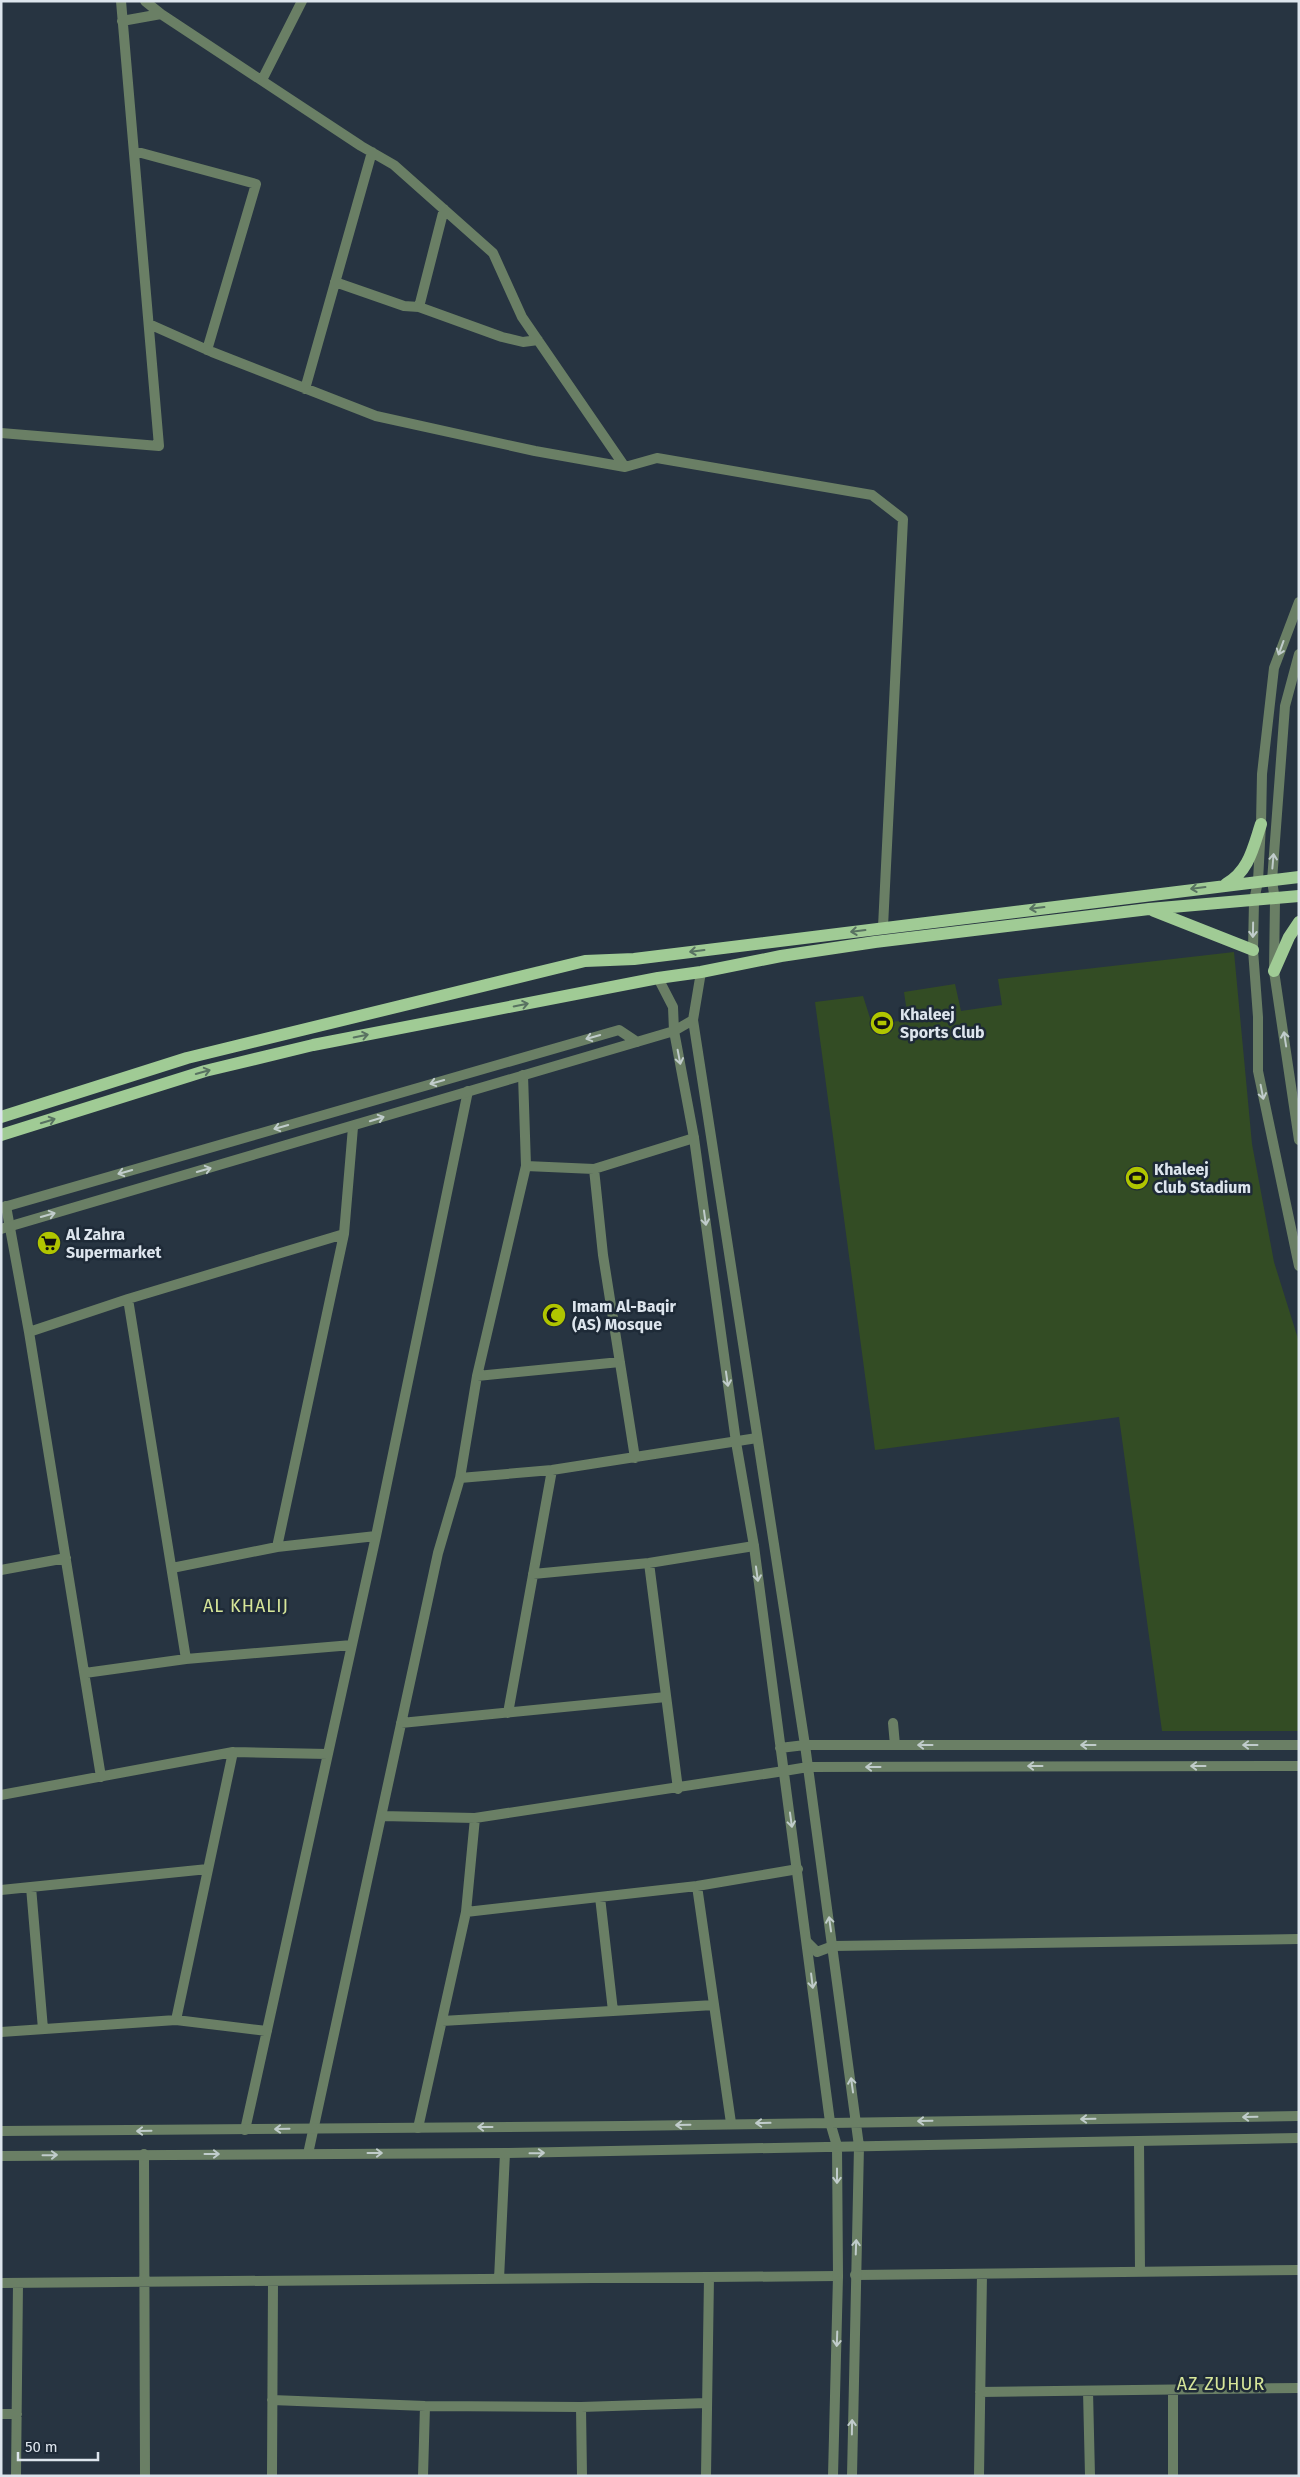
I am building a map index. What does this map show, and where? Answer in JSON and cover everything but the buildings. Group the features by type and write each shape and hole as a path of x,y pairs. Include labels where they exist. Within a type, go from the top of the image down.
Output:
{"main road":[{"path":"1223,885 1237,878 1246,868 1261,824"},
{"path":"1,1117 187,1058 584,961 634,959 1299,877"},
{"path":"1,1135 205,1071 314,1045 658,978 701,972 781,956 875,942 1149,910 1254,902 1299,896"},
{"path":"1149,910 1253,950"},
{"path":"1274,970 1289,937 1299,922"}],"street":[{"path":"1,433 159,446 121,1"},
{"path":"145,1 161,14 394,165 493,253 522,317 625,467"},
{"path":"262,80 302,1"},
{"path":"122,21 161,14"},
{"path":"134,151 256,184 207,350"},
{"path":"305,389 372,152"},
{"path":"419,306 444,209"},
{"path":"335,282 404,306 419,306 502,337 523,342 538,340"},
{"path":"149,324 207,350 376,416 535,451 625,467 657,458 872,495 903,519 883,927"},
{"path":"1299,602 1274,668 1262,774 1261,824 1258,881 1254,902 1253,950 1258,1017 1258,1071 1299,1266"},
{"path":"1299,654 1285,706 1272,881 1275,900 1274,970 1299,1140"},
{"path":"701,972 693,1020 805,1745 857,2122 859,2146 852,2476"},
{"path":"658,978 673,1007 674,1031 694,1138 736,1442 754,1546 830,2122 837,2146 838,2276 833,2476"},
{"path":"6,1228 674,1031 693,1020"},
{"path":"101,1777 29,1332 6,1228 4,1207 619,1030 637,1042"},
{"path":"308,2154 438,1553 460,1478 477,1376 526,1166 523,1075"},
{"path":"245,2130 376,1536 468,1091"},
{"path":"277,1547 344,1234 353,1127"},
{"path":"526,1166 594,1169 694,1138"},
{"path":"594,1169 603,1255 636,1458"},
{"path":"29,1332 128,1299 344,1234"},
{"path":"128,1299 186,1659"},
{"path":"477,1376 620,1362"},
{"path":"460,1478 552,1470 757,1438"},
{"path":"508,1712 552,1470"},
{"path":"172,1568 277,1547 376,1536"},
{"path":"533,1574 649,1564 754,1546"},
{"path":"1,1570 66,1558"},
{"path":"649,1564 678,1789"},
{"path":"85,1673 186,1659 352,1644"},
{"path":"401,1723 666,1697"},
{"path":"893,1723 895,1745"},
{"path":"780,1748 805,1745 1299,1745"},
{"path":"1,1794 233,1752 328,1754"},
{"path":"176,2020 233,1752"},
{"path":"381,1816 475,1818 678,1789 808,1767 1299,1766"},
{"path":"418,2128 466,1912 475,1818"},
{"path":"1,1890 208,1869"},
{"path":"466,1912 697,1886 798,1869"},
{"path":"697,1886 731,2123"},
{"path":"31,1887 43,2029"},
{"path":"600,1897 613,2011"},
{"path":"807,1942 818,1952 833,1946 1299,1939"},
{"path":"442,2021 714,2005"},
{"path":"1,2032 176,2020 267,2031"},
{"path":"1,2131 245,2130 1299,2116"},
{"path":"1,2156 505,2153 1299,2138"},
{"path":"1139,2141 1140,2272"},
{"path":"499,2279 505,2153"},
{"path":"144,2154 146,2476"},
{"path":"855,2275 1299,2270"},
{"path":"979,2476 982,2274"},
{"path":"1,2283 838,2276"},
{"path":"706,2476 709,2277"},
{"path":"272,2476 273,2281"},
{"path":"16,2476 18,2283"},
{"path":"980,2392 1299,2388"},
{"path":"1173,2390 1173,2476"},
{"path":"1088,2391 1090,2476"},
{"path":"272,2400 425,2406 581,2407 707,2403"},
{"path":"423,2476 425,2406"},
{"path":"581,2407 582,2476"},
{"path":"1,2414 17,2414"}],"green space":[{"path":"1234,952 1252,1144 1274,1262 1299,1342 1299,1731 1162,1731 1119,1417 875,1450 815,1002 863,996 872,1024 908,1020 904,992 955,984 961,1011 1002,1005 998,979"}],"place":[{"name":"Khaleej Sports Club","path":"882,1023"},
{"name":"Khaleej Club Stadium","path":"1137,1178"},
{"name":"Al Zahra Supermarket","path":"49,1243"},
{"name":"Imam Al-Baqir (AS) Mosque","path":"554,1315"}],"district":[{"name":"AL KHALIJ","path":"246,1606"},
{"name":"AZ ZUHUR","path":"1221,2384"}]}
